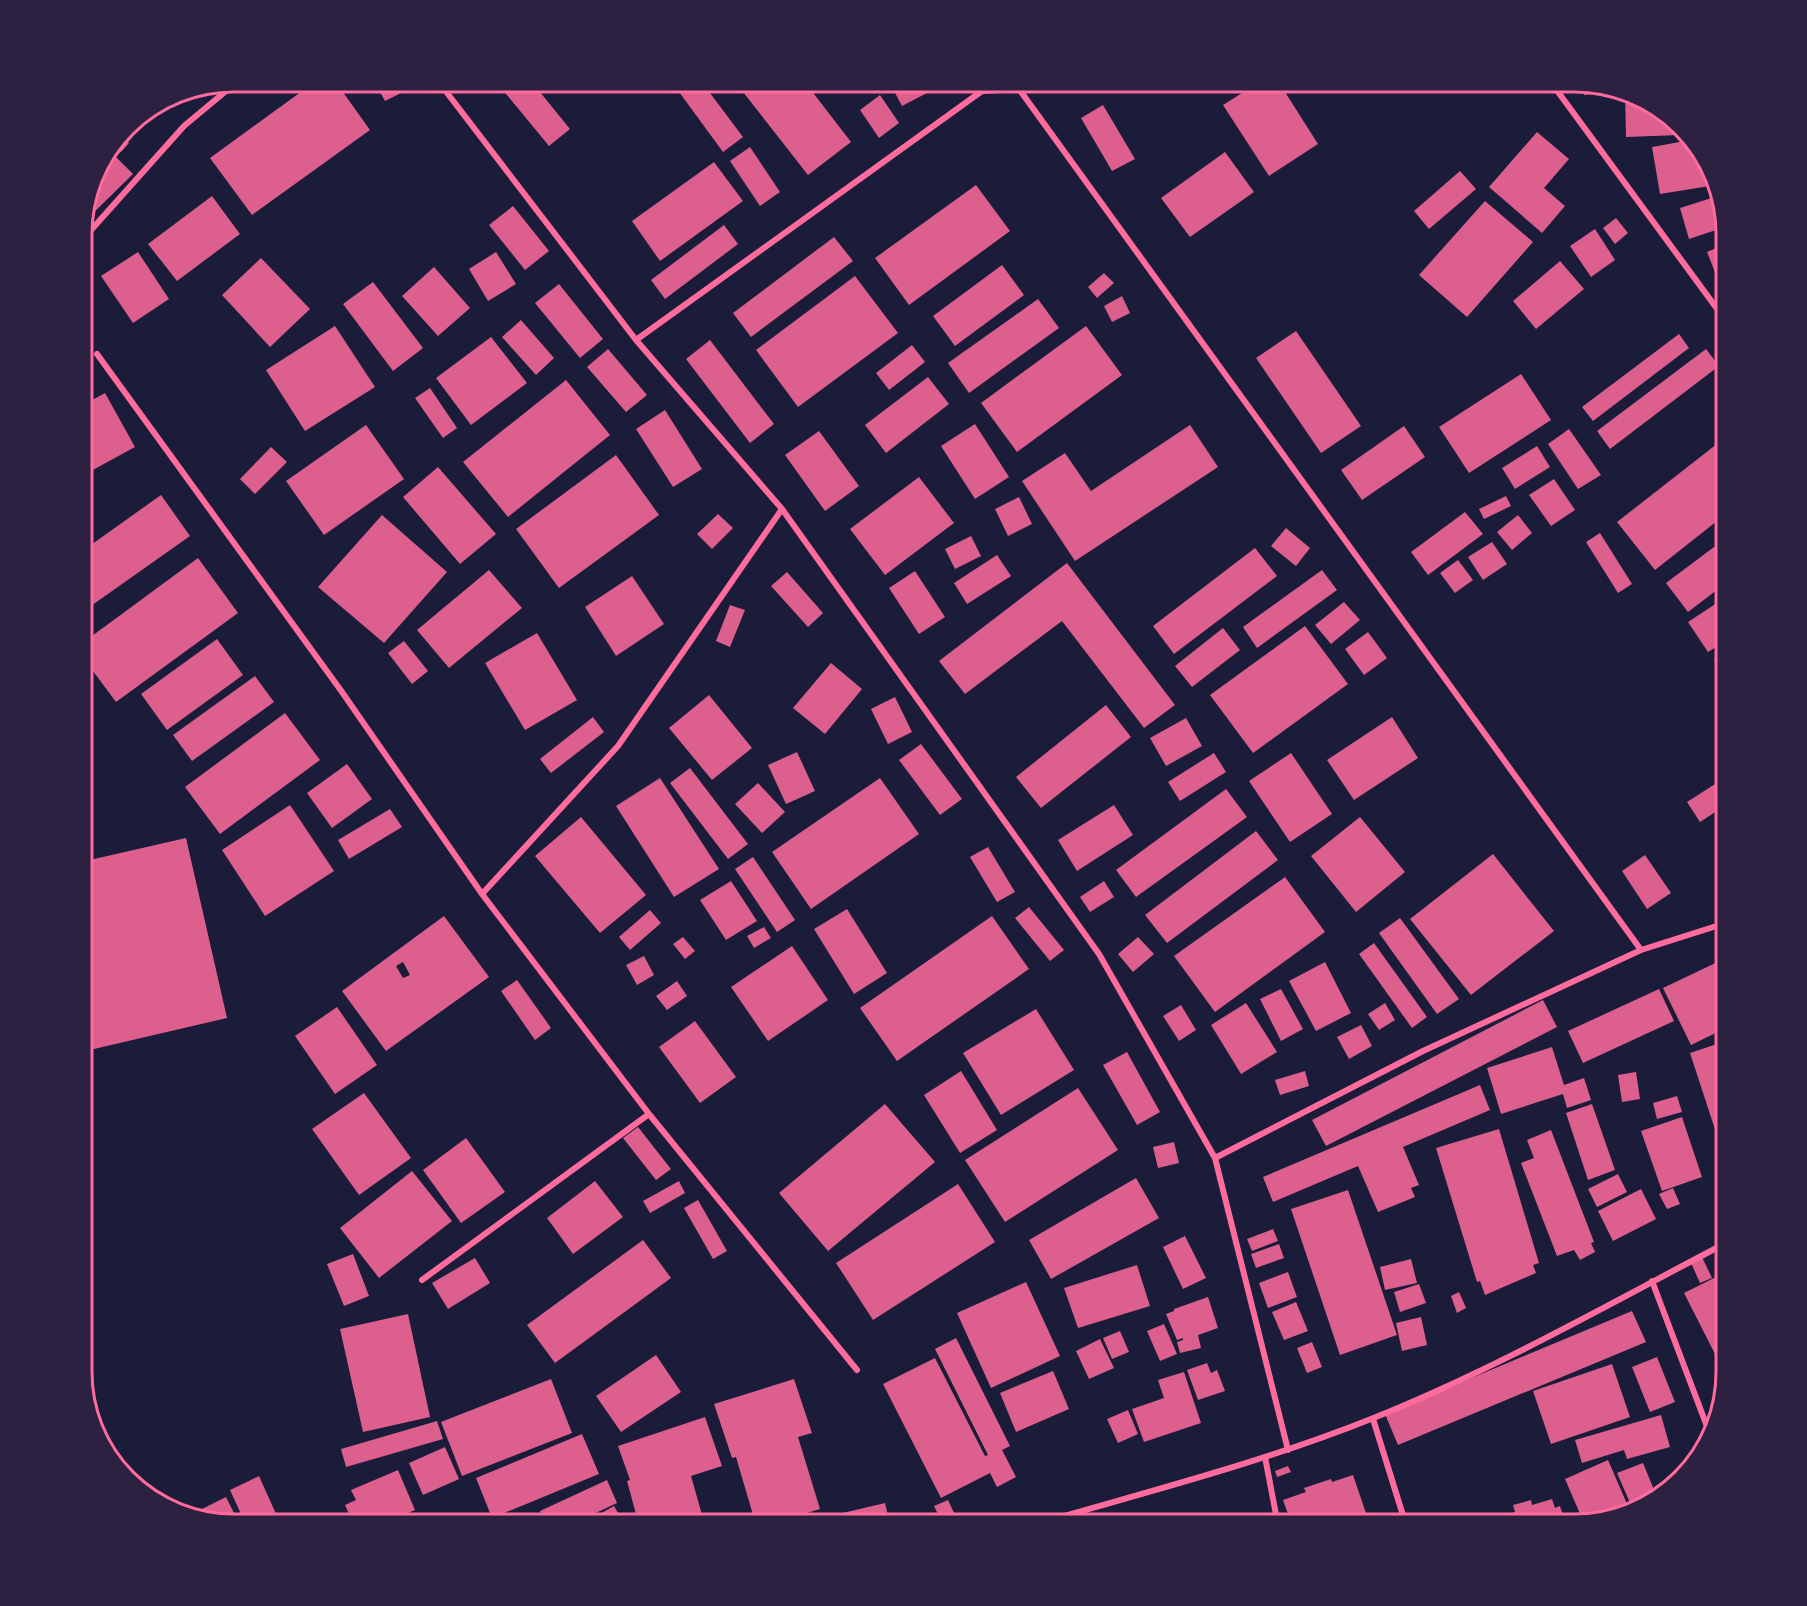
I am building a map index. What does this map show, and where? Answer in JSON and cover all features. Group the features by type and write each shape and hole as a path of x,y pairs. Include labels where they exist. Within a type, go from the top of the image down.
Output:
{"street":[{"path":"92,229 184,126 225,92"},
{"path":"446,92 636,340 782,509 1099,954 1215,1158 1288,1450"},
{"path":"636,340 981,92"},
{"path":"1021,92 1641,950"},
{"path":"1558,92 1715,306"},
{"path":"97,354 342,692 482,894 649,1114 857,1370"},
{"path":"482,894 618,746 782,509"},
{"path":"1215,1158 1423,1051 1641,950 1716,926"},
{"path":"422,1280 649,1114"},
{"path":"1071,1514 1288,1450 1373,1419 1515,1354 1716,1248"},
{"path":"1652,1281 1706,1425"},
{"path":"1373,1419 1403,1514"},
{"path":"1265,1457 1276,1514"}],"building":[{"path":"301,92 343,92 370,130 252,215 210,158"},
{"path":"380,92 403,92 385,101"},
{"path":"504,92 540,92 570,129 549,146"},
{"path":"679,92 709,92 743,137 723,152"},
{"path":"743,92 812,92 851,142 808,175"},
{"path":"895,92 929,92 902,106"},
{"path":"1244,92 1285,92 1318,144 1269,176 1223,105"},
{"path":"880,95 899,123 879,138 860,110"},
{"path":"1625,101 1652,115 1676,135 1626,137"},
{"path":"1103,105 1135,159 1112,171 1081,118"},
{"path":"1537,132 1569,159 1544,188 1565,206 1542,233 1489,187"},
{"path":"127,141 129,143 121,152 119,150"},
{"path":"1681,142 1692,155 1707,186 1660,194 1652,147"},
{"path":"750,147 780,192 760,206 730,161"},
{"path":"1225,152 1254,192 1190,237 1161,198"},
{"path":"115,156 133,174 93,213 102,179"},
{"path":"714,162 743,201 660,261 632,221"},
{"path":"1460,171 1476,189 1429,229 1414,211"},
{"path":"976,185 1010,231 909,305 875,258"},
{"path":"212,196 240,234 177,281 148,244"},
{"path":"1711,198 1715,230 1689,239 1680,208"},
{"path":"1485,201 1533,242 1467,317 1419,275"},
{"path":"513,206 549,251 525,270 489,225"},
{"path":"1616,218 1628,233 1615,244 1603,228"},
{"path":"724,225 738,244 665,299 651,280"},
{"path":"1595,229 1615,260 1591,277 1570,246"},
{"path":"834,237 853,261 751,337 733,313"},
{"path":"1715,249 1715,272 1707,252"},
{"path":"138,252 169,299 133,323 101,276"},
{"path":"496,252 516,284 488,301 469,269"},
{"path":"261,258 310,309 270,347 222,295"},
{"path":"1560,261 1584,289 1536,329 1513,301"},
{"path":"1002,265 1024,295 955,346 933,316"},
{"path":"434,267 470,308 438,336 402,296"},
{"path":"1104,273 1114,283 1097,298 1088,287"},
{"path":"855,276 898,333 798,407 756,350"},
{"path":"373,282 423,348 393,371 343,304"},
{"path":"559,284 603,339 580,358 535,303"},
{"path":"1122,296 1130,313 1112,322 1104,306"},
{"path":"1038,299 1059,328 969,393 948,363"},
{"path":"521,320 554,358 536,375 502,337"},
{"path":"335,326 375,387 305,431 266,370"},
{"path":"1086,326 1122,375 1017,452 981,403"},
{"path":"1296,331 1361,426 1321,453 1256,358"},
{"path":"1679,334 1689,348 1593,421 1582,407"},
{"path":"491,337 527,383 471,425 436,378"},
{"path":"710,340 774,424 750,443 686,359"},
{"path":"912,345 925,362 889,390 876,373"},
{"path":"608,349 647,395 626,412 587,367"},
{"path":"1706,349 1715,361 1715,369 1610,449 1597,431"},
{"path":"1521,374 1551,420 1469,473 1439,427"},
{"path":"928,377 949,404 886,453 865,425"},
{"path":"566,380 610,435 508,517 463,462"},
{"path":"430,388 457,428 443,438 415,398"},
{"path":"105,393 135,447 92,470 92,400"},
{"path":"665,410 702,469 673,487 636,429"},
{"path":"975,424 1009,477 975,499 941,446"},
{"path":"366,425 404,479 324,535 286,481"},
{"path":"1190,425 1218,467 1075,561 1022,481 1065,453 1091,491"},
{"path":"1404,426 1425,457 1362,500 1341,470"},
{"path":"1569,429 1601,475 1578,489 1548,444"},
{"path":"819,431 859,486 825,511 785,455"},
{"path":"1715,445 1715,522 1655,570 1617,522"},
{"path":"1537,446 1550,467 1515,489 1502,468"},
{"path":"271,447 287,462 255,494 240,479"},
{"path":"616,455 659,515 559,588 516,529"},
{"path":"438,467 496,534 460,564 403,497"},
{"path":"919,477 954,523 885,575 850,529"},
{"path":"1554,479 1575,510 1551,526 1529,495"},
{"path":"161,495 190,536 92,605 92,544"},
{"path":"1506,496 1511,506 1484,519 1479,509"},
{"path":"1019,497 1032,524 1008,536 995,509"},
{"path":"1465,512 1483,534 1428,575 1411,552"},
{"path":"718,514 733,528 712,549 697,534"},
{"path":"382,515 447,572 384,643 318,587"},
{"path":"1518,515 1532,533 1512,550 1497,532"},
{"path":"1286,528 1310,548 1296,566 1271,546"},
{"path":"1600,533 1632,584 1618,593 1586,542"},
{"path":"971,536 981,556 955,569 945,549"},
{"path":"1492,542 1507,564 1483,580 1468,557"},
{"path":"1715,546 1715,591 1688,612 1666,583"},
{"path":"1255,548 1277,576 1174,654 1153,626"},
{"path":"997,555 1011,576 967,604 954,583"},
{"path":"198,558 238,613 116,702 92,670 92,636"},
{"path":"1458,560 1473,580 1455,593 1440,573"},
{"path":"1067,563 1175,705 1144,728 1062,621 965,694 939,661"},
{"path":"489,570 522,608 449,668 417,630"},
{"path":"1322,570 1337,590 1257,648 1243,627"},
{"path":"915,571 945,617 919,634 889,588"},
{"path":"787,572 823,613 808,627 771,586"},
{"path":"632,576 664,624 616,656 585,607"},
{"path":"1344,602 1360,620 1331,644 1315,625"},
{"path":"1715,604 1715,647 1708,652 1688,622"},
{"path":"730,605 745,610 730,647 716,641"},
{"path":"1305,626 1348,684 1253,753 1210,695"},
{"path":"1223,628 1240,650 1192,687 1175,666"},
{"path":"1368,632 1387,658 1364,675 1345,649"},
{"path":"537,633 577,700 525,730 485,663"},
{"path":"217,639 243,675 167,730 141,694"},
{"path":"404,641 428,671 412,684 388,653"},
{"path":"831,663 862,689 825,734 793,708"},
{"path":"255,676 274,702 192,761 173,735"},
{"path":"709,695 752,748 712,780 669,728"},
{"path":"895,697 912,732 888,744 871,709"},
{"path":"1106,705 1131,737 1041,808 1016,777"},
{"path":"285,713 320,760 220,834 185,787"},
{"path":"593,717 604,732 551,773 540,759"},
{"path":"1392,717 1418,758 1354,800 1327,760"},
{"path":"1186,718 1202,746 1166,766 1150,738"},
{"path":"921,744 962,799 940,815 899,760"},
{"path":"797,752 815,791 786,804 768,765"},
{"path":"1214,753 1226,772 1180,801 1168,782"},
{"path":"1291,753 1332,814 1290,842 1249,781"},
{"path":"347,764 372,799 332,828 307,793"},
{"path":"690,768 748,844 728,859 670,783"},
{"path":"660,778 719,869 674,897 616,806"},
{"path":"880,778 919,834 811,909 772,852"},
{"path":"758,783 785,812 762,833 735,804"},
{"path":"1715,784 1716,812 1700,822 1687,802"},
{"path":"1226,789 1247,817 1136,897 1116,870"},
{"path":"290,805 334,871 265,916 222,850"},
{"path":"1114,805 1133,835 1077,871 1058,840"},
{"path":"390,809 402,827 349,859 338,840"},
{"path":"581,817 646,895 600,933 535,856"},
{"path":"1360,817 1405,872 1356,912 1311,856"},
{"path":"1256,831 1278,860 1167,943 1145,915"},
{"path":"186,838 227,1018 92,1049 92,859"},
{"path":"988,847 1015,892 997,902 970,857"},
{"path":"1493,854 1554,931 1471,995 1410,919"},
{"path":"1645,855 1671,893 1647,909 1622,871"},
{"path":"753,857 795,920 777,932 735,869"},
{"path":"1285,877 1325,932 1215,1012 1174,956"},
{"path":"731,881 757,921 726,940 700,900"},
{"path":"1104,881 1114,897 1090,912 1080,897"},
{"path":"1029,907 1064,950 1050,961 1015,918"},
{"path":"847,909 887,973 854,994 814,929"},
{"path":"650,910 661,923 630,950 619,937"},
{"path":"444,916 489,977 386,1051 342,991","holes":["403,962 410,975 403,978 396,966"]},
{"path":"992,916 1029,969 897,1061 860,1008"},
{"path":"1400,918 1459,999 1437,1014 1379,933"},
{"path":"764,927 771,938 754,948 747,936"},
{"path":"683,937 695,951 685,959 673,944"},
{"path":"1138,937 1154,954 1133,972 1118,954"},
{"path":"1374,943 1427,1017 1412,1028 1359,954"},
{"path":"792,946 828,1000 768,1041 731,987"},
{"path":"644,956 654,975 637,985 626,965"},
{"path":"1325,962 1351,1013 1316,1031 1289,981"},
{"path":"1716,963 1716,1033 1691,1045 1663,988"},
{"path":"517,980 551,1028 535,1040 501,991"},
{"path":"677,981 687,996 667,1010 656,996"},
{"path":"1281,989 1303,1029 1281,1041 1260,999"},
{"path":"1659,989 1674,1021 1583,1063 1568,1031"},
{"path":"1543,1000 1557,1027 1326,1146 1312,1120"},
{"path":"1246,1003 1277,1052 1241,1074 1211,1025"},
{"path":"1385,1003 1395,1020 1379,1030 1368,1014"},
{"path":"1181,1005 1196,1030 1179,1041 1163,1016"},
{"path":"337,1007 377,1065 335,1094 295,1036"},
{"path":"1036,1009 1074,1070 1001,1115 963,1053"},
{"path":"695,1021 736,1077 700,1103 659,1047"},
{"path":"1361,1025 1372,1046 1349,1059 1337,1037"},
{"path":"1716,1044 1716,1132 1690,1053"},
{"path":"1552,1047 1564,1085 1584,1078 1591,1100 1567,1108 1563,1094 1501,1114 1487,1068"},
{"path":"1127,1052 1160,1112 1137,1125 1103,1065"},
{"path":"961,1071 997,1130 960,1153 924,1095"},
{"path":"1305,1071 1309,1086 1280,1095 1275,1080"},
{"path":"1636,1072 1640,1099 1622,1102 1618,1075"},
{"path":"1480,1085 1490,1110 1403,1147 1419,1185 1411,1188 1415,1197 1378,1212 1358,1166 1273,1202 1263,1177"},
{"path":"1078,1088 1118,1150 1005,1222 965,1160"},
{"path":"364,1093 411,1158 359,1195 312,1129"},
{"path":"1677,1096 1682,1112 1657,1119 1653,1103"},
{"path":"885,1104 935,1162 828,1251 779,1193"},
{"path":"1592,1104 1615,1170 1588,1180 1566,1113"},
{"path":"1682,1117 1702,1177 1662,1191 1641,1131"},
{"path":"638,1127 671,1169 656,1180 623,1138"},
{"path":"1499,1129 1539,1263 1533,1265 1536,1273 1485,1295 1480,1281 1477,1282 1436,1148"},
{"path":"1551,1130 1594,1242 1591,1243 1595,1252 1580,1260 1574,1250 1557,1256 1521,1163 1534,1158 1527,1140"},
{"path":"466,1138 505,1192 461,1223 423,1170"},
{"path":"1174,1142 1179,1163 1158,1168 1153,1147"},
{"path":"412,1171 452,1221 379,1278 340,1228"},
{"path":"1618,1174 1627,1192 1597,1207 1588,1189"},
{"path":"1136,1178 1159,1218 1051,1279 1029,1240"},
{"path":"595,1181 623,1217 573,1254 547,1218"},
{"path":"679,1181 685,1193 650,1213 643,1201"},
{"path":"958,1184 995,1242 873,1320 836,1263"},
{"path":"1673,1188 1680,1204 1667,1209 1659,1194"},
{"path":"1641,1189 1656,1219 1613,1241 1598,1211"},
{"path":"1348,1190 1397,1335 1340,1355 1291,1209"},
{"path":"698,1200 727,1251 713,1259 684,1208"},
{"path":"1273,1229 1278,1241 1252,1251 1247,1239"},
{"path":"1185,1236 1206,1278 1183,1289 1163,1247"},
{"path":"643,1240 671,1278 555,1363 527,1325"},
{"path":"1279,1244 1284,1258 1256,1268 1251,1254"},
{"path":"353,1254 369,1296 344,1306 327,1264"},
{"path":"1702,1257 1712,1278 1700,1283 1691,1263"},
{"path":"475,1258 490,1283 448,1309 432,1283"},
{"path":"1411,1259 1417,1283 1385,1290 1380,1267"},
{"path":"1137,1265 1150,1306 1078,1328 1064,1288"},
{"path":"1288,1272 1297,1297 1268,1308 1259,1283"},
{"path":"1716,1277 1715,1354 1684,1293"},
{"path":"1026,1282 1060,1356 991,1388 957,1313"},
{"path":"1419,1284 1426,1303 1400,1312 1394,1292"},
{"path":"1459,1292 1466,1308 1457,1313 1451,1296"},
{"path":"1208,1297 1218,1328 1198,1335 1201,1348 1180,1353 1177,1342 1183,1338 1177,1340 1166,1314"},
{"path":"1296,1302 1308,1331 1284,1340 1272,1312"},
{"path":"1632,1311 1646,1342 1398,1445 1385,1414"},
{"path":"408,1314 430,1417 363,1432 340,1329"},
{"path":"1421,1317 1427,1345 1402,1351 1396,1323"},
{"path":"1164,1324 1177,1354 1160,1361 1147,1331"},
{"path":"1120,1331 1129,1352 1112,1359 1103,1338"},
{"path":"956,1338 1010,1446 1002,1450 1016,1477 997,1487 990,1473 941,1498 883,1384 935,1358 985,1456 988,1455 935,1349"},
{"path":"1100,1339 1114,1368 1089,1379 1076,1351"},
{"path":"1312,1342 1322,1367 1307,1373 1297,1348"},
{"path":"656,1355 681,1392 621,1432 596,1396"},
{"path":"1657,1357 1675,1402 1650,1412 1632,1367"},
{"path":"1207,1363 1211,1373 1217,1370 1225,1391 1198,1400 1187,1370"},
{"path":"1612,1364 1630,1417 1551,1444 1533,1391"},
{"path":"1053,1371 1069,1409 1016,1432 1000,1393"},
{"path":"1184,1372 1201,1423 1144,1442 1132,1409 1164,1398 1158,1380"},
{"path":"551,1379 572,1433 462,1476 441,1422"},
{"path":"794,1379 812,1433 798,1437 820,1509 803,1514 753,1514 736,1457 732,1458 714,1404"},
{"path":"1128,1410 1138,1434 1118,1443 1107,1419"},
{"path":"1661,1415 1670,1447 1627,1459 1624,1450 1582,1463 1575,1440"},
{"path":"705,1417 722,1466 691,1476 702,1514 636,1514 627,1481 630,1480 618,1446"},
{"path":"437,1421 443,1439 346,1467 341,1449"},
{"path":"582,1434 599,1474 502,1514 490,1514 476,1478"},
{"path":"445,1447 459,1479 423,1495 409,1463"},
{"path":"1608,1460 1627,1504 1601,1512 1580,1514 1565,1479"},
{"path":"1643,1463 1654,1490 1630,1503 1617,1473"},
{"path":"1288,1466 1291,1472 1277,1477 1275,1471"},
{"path":"398,1470 415,1510 406,1514 349,1514 345,1505 356,1500 351,1490"},
{"path":"1353,1475 1366,1514 1288,1514 1283,1500 1306,1492 1304,1488 1331,1479 1332,1482"},
{"path":"259,1476 276,1514 241,1514 230,1490"},
{"path":"607,1480 617,1503 594,1514 541,1514 540,1511"},
{"path":"226,1497 234,1514 224,1514 199,1510"},
{"path":"1552,1499 1555,1508 1560,1506 1563,1514 1508,1514 1515,1512 1513,1505 1531,1500 1532,1505"},
{"path":"948,1500 955,1514 938,1514 934,1506"},
{"path":"885,1503 888,1514 839,1514"},
{"path":"614,1506 619,1514 600,1514"}]}
